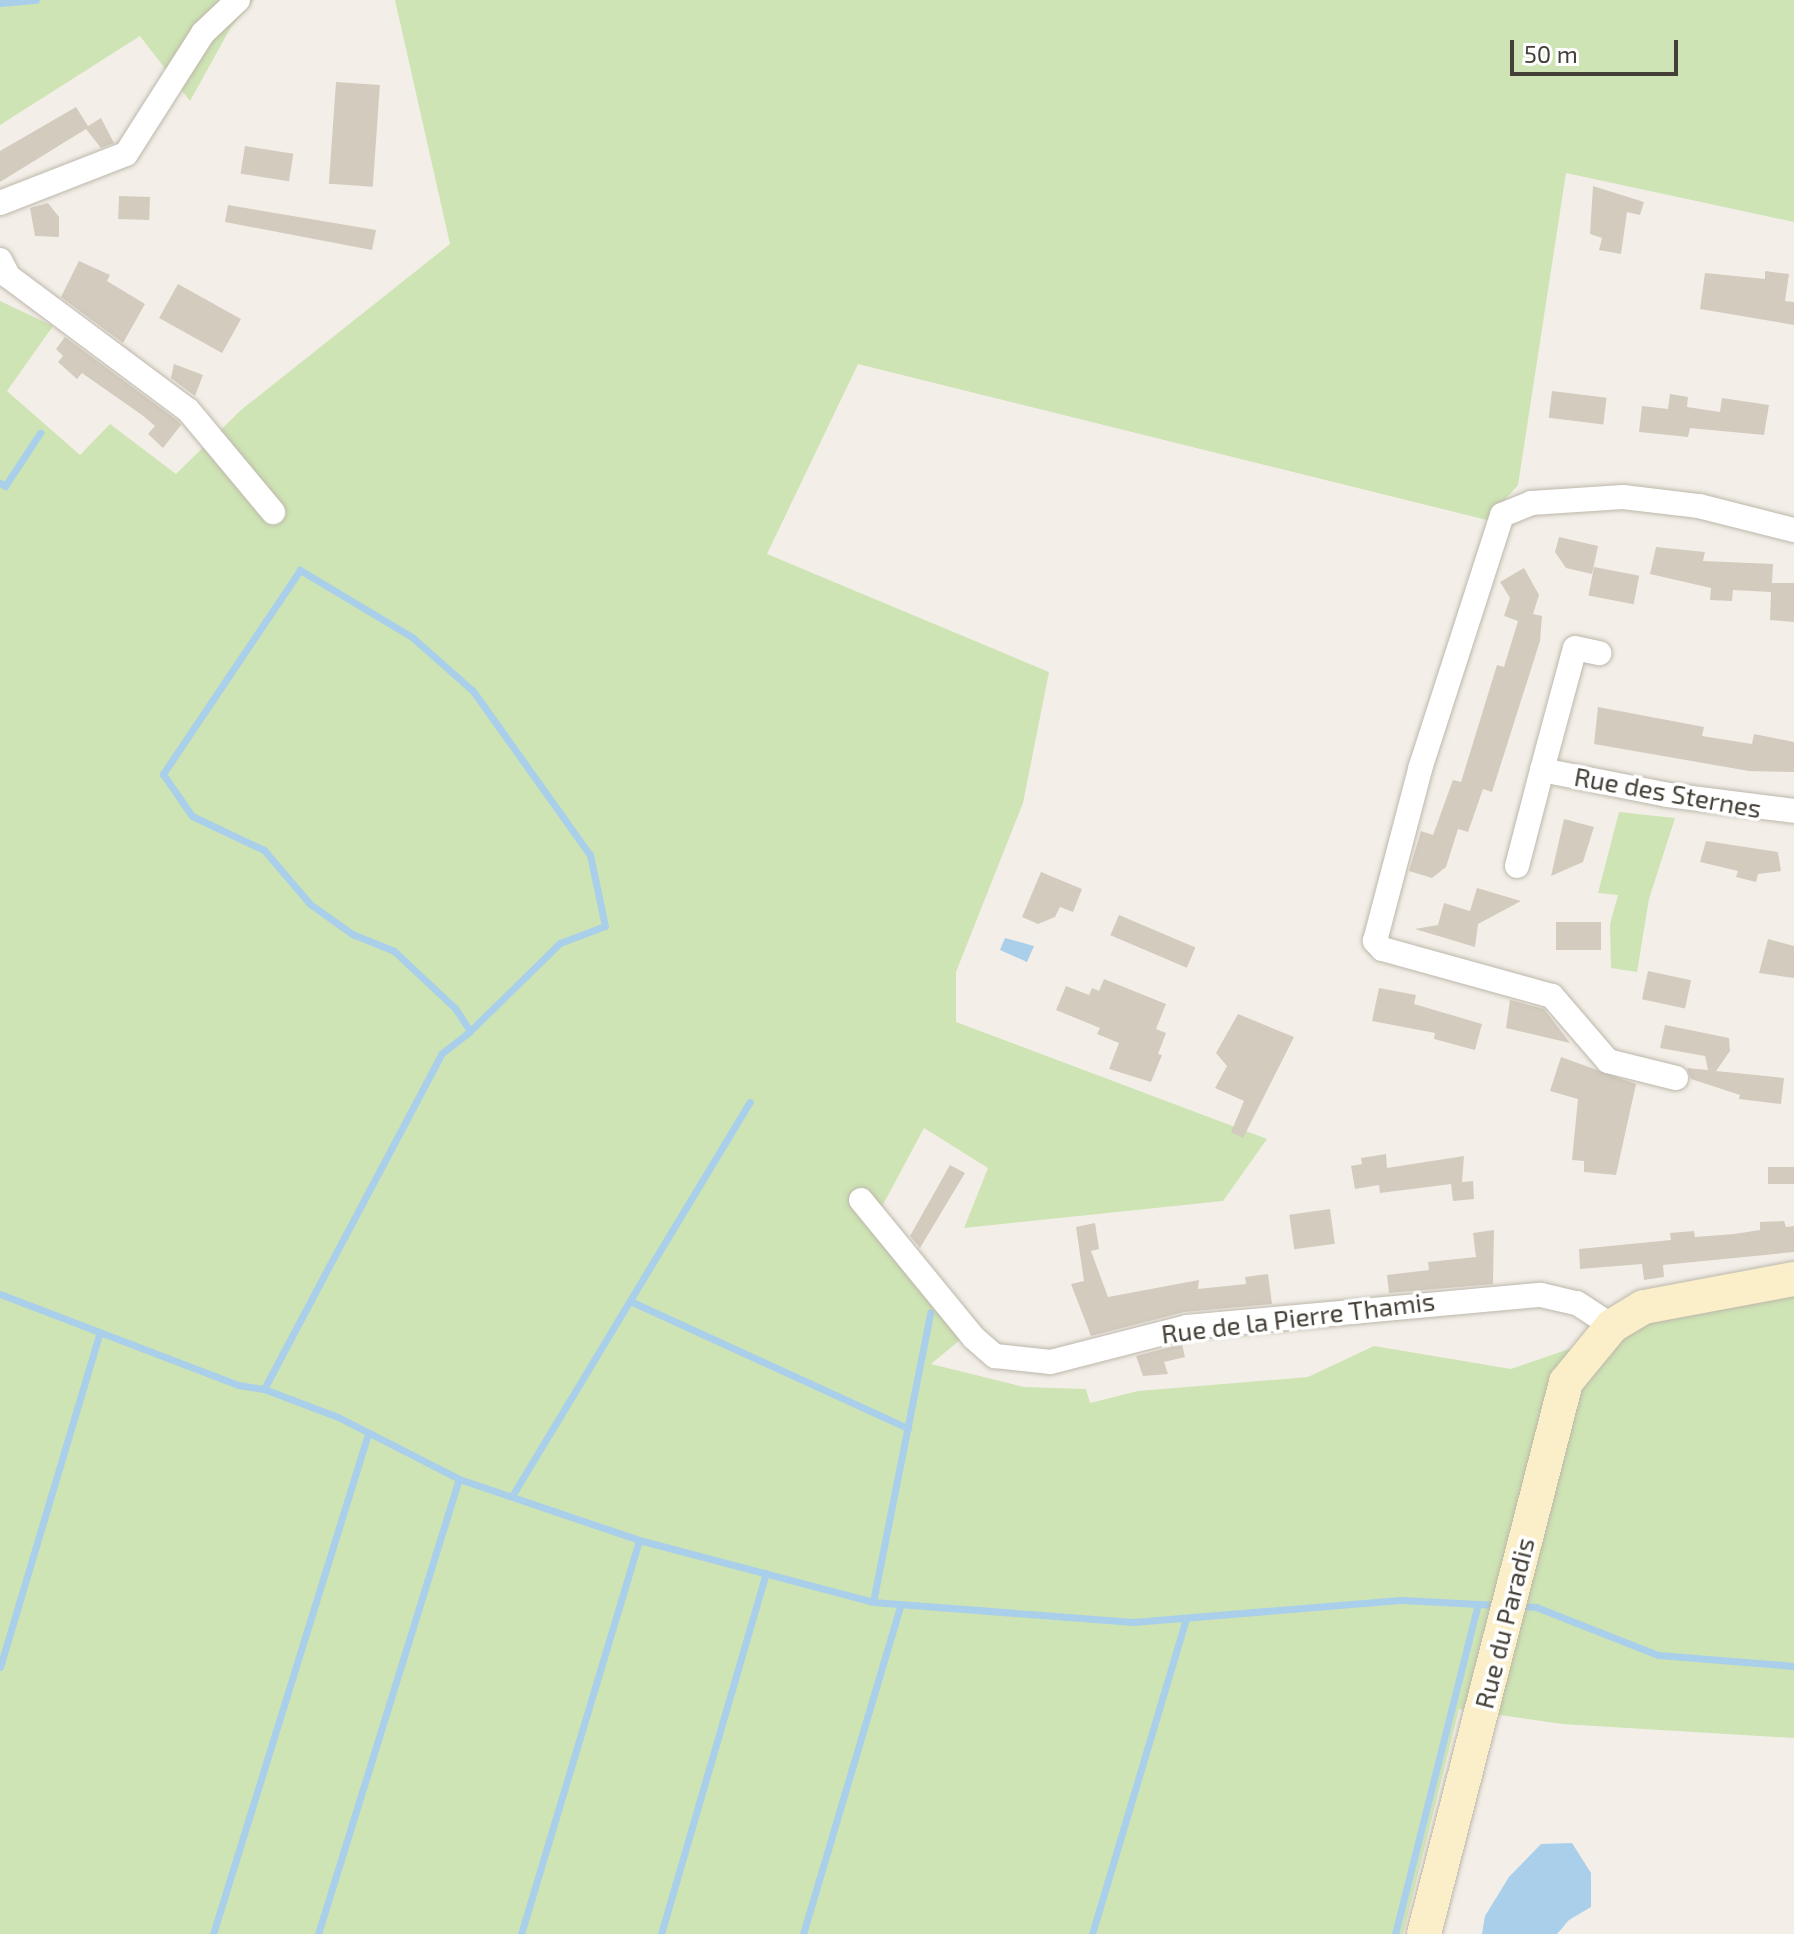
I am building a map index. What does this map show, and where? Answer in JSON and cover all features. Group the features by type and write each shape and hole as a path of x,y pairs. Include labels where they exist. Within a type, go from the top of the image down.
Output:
{"main road":[{"path":"1612,1326 1659,1301 1794,1279"},
{"name":"Rue du Paradis","path":"1424,1934 1566,1382 1612,1326"}],"street":[{"path":"0,203 126,154 203,33 238,0"},
{"path":"0,260 8,276 188,410 273,512"},
{"path":"1676,1078 1608,1061 1552,996 1382,949 1375,941 1420,769 1502,515 1531,503 1623,497 1699,506 1794,530"},
{"name":"Rue des Sternes","path":"1517,866 1575,648 1599,653"},
{"name":"Rue des Sternes","path":"1542,770 1668,795 1794,811"},
{"name":"Rue de la Pierre Thamis","path":"861,1200 974,1338 995,1356 1051,1362 1187,1327 1541,1295 1577,1303 1612,1326"}],"green space":[{"path":"0,0 254,0 231,27 190,101 140,36 0,125"},
{"path":"395,0 1794,0 1794,222 1566,173 1518,485 1487,520 858,364 767,554 1049,672 1023,803 956,972 956,1022 1267,1139 1223,1201 964,1228 988,1168 924,1128 871,1227 966,1335 931,1364 1024,1387 1086,1389 1090,1403 1138,1391 1308,1377 1374,1346 1511,1369 1656,1319 1794,1295 1794,1738 1562,1724 1459,1709 1403,1934 0,1934 0,301 53,326 7,391 80,455 110,424 176,474 241,410 450,244"},
{"path":"1619,812 1675,818 1649,899 1637,972 1611,968 1610,924 1618,895 1598,893"}],"water":[{"path":"1005,938 1034,946 1027,962 1000,950"},
{"path":"1572,1843 1591,1873 1591,1907 1569,1920 1557,1934 1482,1934 1485,1916 1509,1877 1541,1844"}],"building":[{"path":"336,82 380,85 373,187 329,184"},
{"path":"76,107 88,126 101,118 114,143 101,148 86,129 0,182 0,151"},
{"path":"245,146 293,154 289,181 241,174"},
{"path":"1593,186 1644,202 1640,215 1627,212 1621,254 1599,250 1602,238 1590,234"},
{"path":"119,196 150,197 149,220 118,219"},
{"path":"48,203 59,217 59,237 35,236 30,208"},
{"path":"228,205 376,230 372,250 225,222"},
{"path":"79,261 110,275 107,281 145,304 123,343 61,297"},
{"path":"1765,271 1789,274 1785,301 1794,302 1794,325 1700,309 1705,273 1765,279"},
{"path":"178,284 241,319 222,353 159,318"},
{"path":"65,337 178,421 181,425 163,448 148,434 155,426 142,415 82,373 77,379 58,362 63,356 56,349"},
{"path":"174,364 203,375 195,396 171,378"},
{"path":"1552,391 1607,398 1603,425 1549,418"},
{"path":"1670,394 1688,397 1687,407 1720,412 1722,398 1769,405 1764,435 1690,428 1688,437 1639,432 1642,406 1668,409"},
{"path":"1559,537 1598,546 1592,574 1566,568 1555,552"},
{"path":"1656,547 1705,552 1703,561 1773,564 1772,583 1794,583 1794,622 1770,620 1771,592 1733,590 1732,601 1710,600 1711,588 1650,574"},
{"path":"1594,567 1639,576 1634,604 1588,595"},
{"path":"1524,568 1539,595 1533,614 1542,616 1540,641 1492,792 1483,789 1468,832 1458,829 1446,867 1432,878 1409,871 1421,831 1433,835 1453,780 1461,782 1497,665 1504,667 1518,621 1504,616 1510,598 1500,582"},
{"path":"1598,707 1704,727 1702,736 1752,744 1754,734 1794,742 1794,772 1749,771 1594,744"},
{"path":"1564,819 1594,827 1583,862 1551,876"},
{"path":"1706,841 1778,852 1781,871 1758,874 1756,882 1736,877 1738,871 1700,862"},
{"path":"1041,872 1082,889 1073,912 1060,907 1055,917 1038,924 1022,917"},
{"path":"1477,888 1521,901 1478,924 1475,947 1415,929 1438,925 1444,903 1470,911"},
{"path":"1119,915 1195,947 1187,968 1110,935"},
{"path":"1556,922 1601,922 1601,950 1556,950"},
{"path":"1768,939 1794,946 1794,978 1759,973"},
{"path":"1648,971 1691,980 1685,1009 1642,999"},
{"path":"1104,979 1166,1004 1156,1029 1166,1033 1158,1054 1162,1055 1151,1082 1109,1069 1119,1043 1097,1034 1100,1028 1056,1010 1066,986 1089,995 1092,988 1099,991"},
{"path":"1379,988 1416,995 1414,1004 1482,1024 1475,1050 1434,1039 1435,1033 1372,1021"},
{"path":"1510,1000 1544,1009 1570,1043 1506,1028"},
{"path":"1238,1014 1294,1037 1243,1138 1231,1132 1244,1101 1215,1088 1227,1066 1216,1053"},
{"path":"1665,1025 1729,1038 1730,1051 1716,1071 1784,1078 1781,1104 1739,1099 1740,1095 1691,1079 1687,1068 1708,1070 1705,1056 1660,1048"},
{"path":"1561,1057 1636,1084 1616,1175 1584,1172 1584,1161 1572,1160 1578,1099 1550,1091"},
{"path":"1386,1154 1387,1168 1464,1156 1462,1182 1473,1181 1474,1199 1453,1201 1451,1184 1380,1193 1379,1185 1355,1189 1351,1166 1362,1164 1361,1158"},
{"path":"950,1165 965,1173 920,1248 910,1236"},
{"path":"1768,1167 1794,1167 1794,1184 1768,1184"},
{"path":"1330,1209 1335,1244 1294,1249 1289,1215"},
{"path":"1784,1221 1786,1227 1794,1226 1794,1252 1663,1265 1664,1277 1644,1280 1642,1264 1580,1269 1579,1249 1671,1240 1670,1233 1694,1231 1695,1237 1734,1234 1760,1230 1760,1222"},
{"path":"1095,1223 1099,1249 1091,1251 1108,1297 1199,1280 1198,1289 1246,1284 1245,1277 1268,1274 1272,1304 1184,1312 1091,1336 1071,1284 1084,1281 1076,1227"},
{"path":"1494,1230 1493,1284 1389,1293 1387,1275 1429,1270 1428,1262 1476,1257 1473,1233"},
{"path":"1182,1344 1185,1357 1164,1362 1168,1374 1143,1376 1136,1356"}],"waterway":[{"path":"0,3 36,0"},
{"path":"0,483 5,486 40,433"},
{"path":"264,1389 441,1054 470,1031 560,943 605,926 590,855 473,691 412,637 300,570 163,774 192,816 264,850 310,904 352,934 394,951 455,1008 470,1031"},
{"path":"512,1496 750,1102"},
{"path":"0,1294 238,1385 264,1389 338,1417 459,1479 639,1540 873,1602 1133,1622 1403,1600 1497,1605"},
{"path":"630,1301 908,1428"},
{"path":"873,1602 930,1313"},
{"path":"0,1667 99,1334"},
{"path":"213,1934 367,1437"},
{"path":"318,1934 459,1479"},
{"path":"521,1934 639,1540"},
{"path":"661,1934 766,1573"},
{"path":"803,1934 901,1604"},
{"path":"1395,1934 1478,1604"},
{"path":"1518,1606 1536,1607 1658,1655 1794,1666"},
{"path":"1092,1934 1186,1619"}]}
